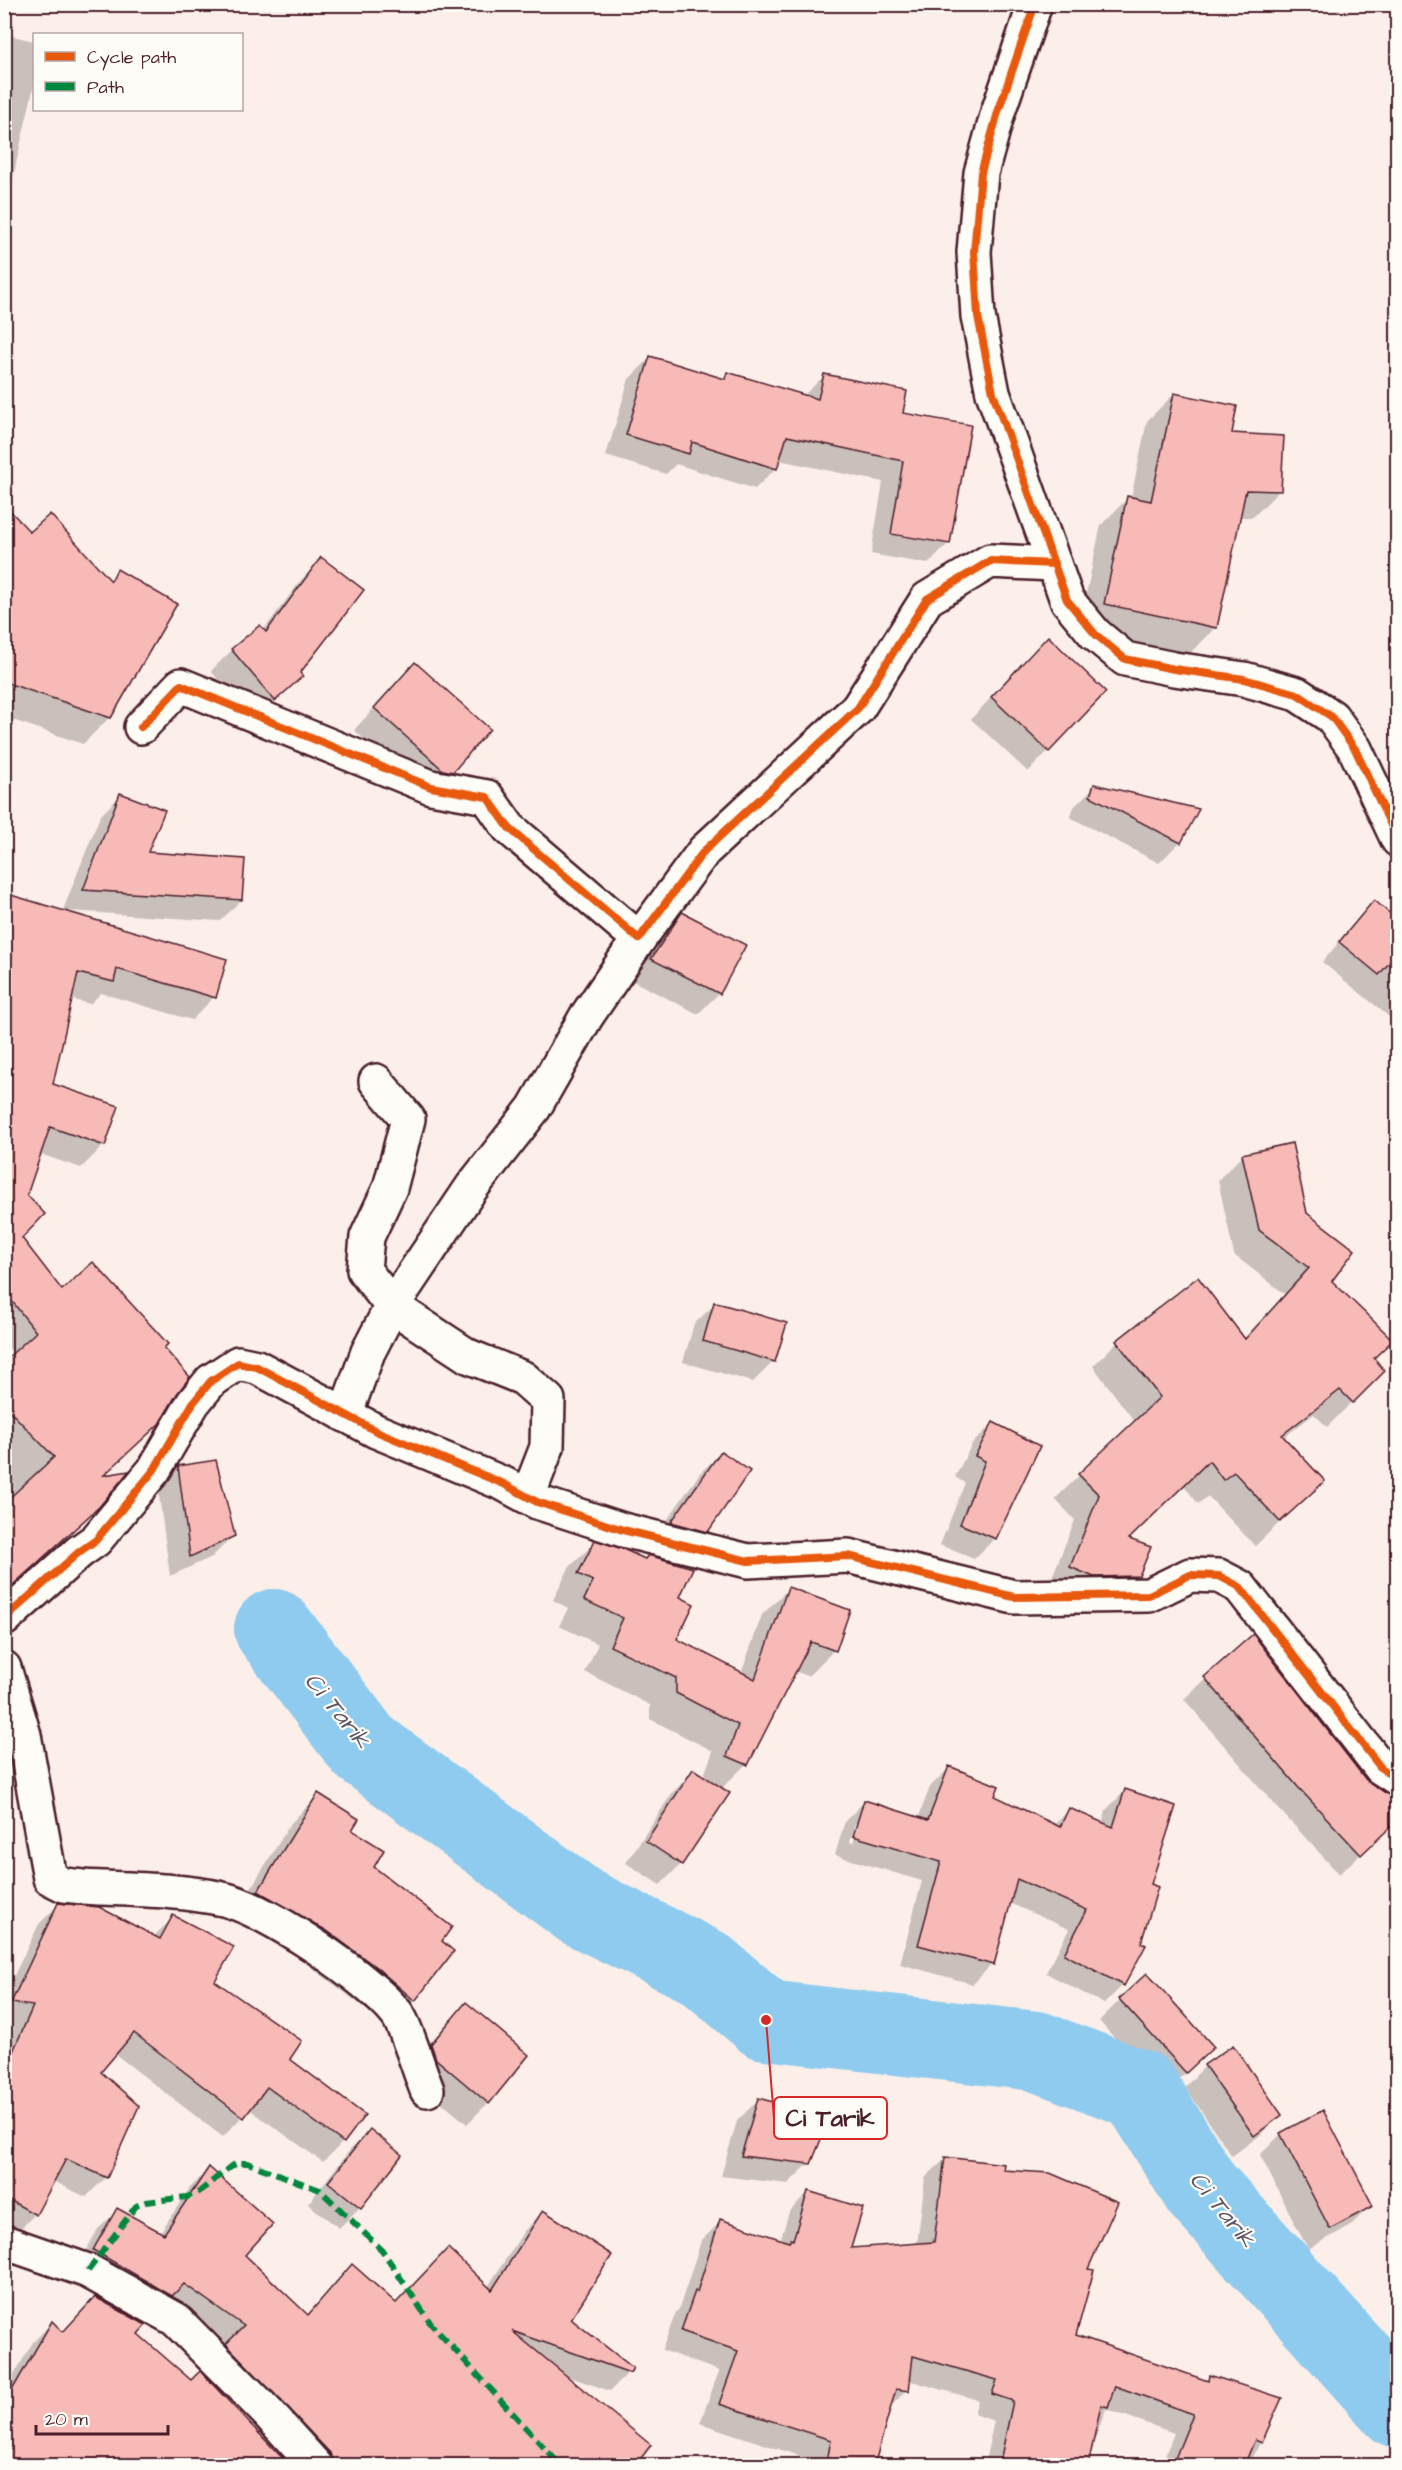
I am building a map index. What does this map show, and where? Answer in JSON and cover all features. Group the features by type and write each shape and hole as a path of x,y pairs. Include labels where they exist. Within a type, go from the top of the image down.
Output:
{"street":[{"path":"1035,4 998,112 981,173 974,252 978,316 993,393 1067,600 1095,634 1125,659 1244,679 1297,694 1332,717 1355,749 1398,840"},
{"path":"345,1415 368,1352 392,1306 472,1187 534,1108 586,1017 639,939 704,851 858,708 927,599 990,561 1054,564"},
{"path":"141,727 181,685 431,787 487,796 509,828 639,939"},
{"path":"376,1081 408,1119 390,1188 367,1237 364,1270 392,1306 468,1356 523,1378 548,1400 547,1447 528,1496"},
{"path":"4,1619 79,1552 96,1540 154,1470 193,1403 211,1381 238,1363 257,1367 376,1431 528,1496 537,1502 584,1519 748,1561 849,1556 1014,1597 1149,1595 1190,1575 1219,1576 1240,1587 1381,1768 1398,1779"},
{"path":"4,1668 24,1735 50,1878 64,1885 201,1895 227,1900 274,1921 357,1976 398,2015 427,2090"},
{"path":"4,2242 88,2271 175,2319 316,2466"}],"building":[{"path":"650,356 725,379 727,372 818,399 824,374 907,391 903,413 971,425 950,544 891,534 903,461 787,436 777,469 692,442 689,454 626,435"},
{"path":"1174,393 1237,406 1232,433 1284,436 1281,491 1246,490 1217,628 1104,604 1127,496 1151,501"},
{"path":"4,504 30,532 50,514 111,581 117,569 177,604 111,718 4,682"},
{"path":"321,557 364,590 300,673 303,676 275,701 231,649 260,625 266,632"},
{"path":"1048,636 1106,692 1049,752 991,697"},
{"path":"415,662 490,729 453,772 443,770 374,708"},
{"path":"1094,784 1199,809 1181,843 1090,796"},
{"path":"120,793 165,810 148,852 245,859 242,900 83,890"},
{"path":"4,893 227,959 216,998 117,969 114,982 78,973 53,1084 119,1106 105,1146 50,1127 27,1195 45,1214 22,1238 62,1290 93,1262 168,1344 164,1348 190,1377 159,1424 104,1475 129,1471 99,1507 4,1593 4,1503 54,1457 4,1405 4,1361 36,1332 4,1291"},
{"path":"1374,900 1398,920 1398,952 1379,975 1339,942"},
{"path":"682,912 746,945 720,994 651,959"},
{"path":"1292,1143 1307,1213 1355,1250 1332,1281 1393,1340 1374,1358 1385,1371 1353,1403 1340,1390 1282,1435 1325,1481 1280,1522 1234,1472 1223,1480 1209,1461 1129,1539 1151,1547 1139,1576 1094,1577 1070,1567 1099,1495 1078,1474 1160,1397 1116,1341 1198,1277 1245,1339 1309,1268 1259,1230 1242,1154"},
{"path":"714,1302 787,1323 775,1362 703,1341"},
{"path":"993,1422 1040,1446 996,1539 960,1524 985,1461 975,1456"},
{"path":"721,1451 750,1471 708,1532 671,1522"},
{"path":"216,1460 235,1536 190,1557 178,1466"},
{"path":"595,1540 645,1559 648,1555 693,1568 680,1597 694,1604 677,1639 755,1679 788,1587 850,1610 836,1651 811,1642 748,1765 727,1756 738,1725 676,1693 676,1678 610,1646 623,1618 584,1600 593,1581 578,1574"},
{"path":"1253,1634 1366,1780 1398,1804 1398,1820 1361,1855 1297,1786 1204,1677"},
{"path":"949,1766 999,1786 995,1796 1060,1827 1069,1808 1113,1827 1125,1789 1176,1806 1151,1884 1158,1887 1141,1943 1146,1945 1124,1986 1064,1954 1087,1910 1017,1879 994,1965 918,1945 941,1862 853,1836 864,1800 928,1820"},
{"path":"693,1769 730,1793 682,1865 646,1841"},
{"path":"318,1793 359,1819 352,1830 384,1850 374,1867 452,1927 442,1941 454,1951 415,2001 376,1967 327,1931 258,1891"},
{"path":"58,1903 99,1907 160,1939 173,1915 234,1947 215,1981 302,2041 290,2059 365,2115 344,2143 267,2087 244,2118 134,2033 101,2072 139,2106 107,2178 66,2159 36,2215 4,2197 4,2072 33,2006 11,2003"},
{"path":"1147,1973 1214,2047 1186,2073 1119,1999"},
{"path":"466,2002 529,2055 489,2104 436,2059 431,2044"},
{"path":"1233,2045 1282,2115 1254,2136 1204,2065"},
{"path":"758,2098 830,2117 811,2164 741,2156"},
{"path":"1323,2110 1373,2206 1330,2229 1280,2133"},
{"path":"370,2129 402,2155 361,2208 328,2182"},
{"path":"945,2157 1004,2164 1003,2170 1050,2173 1118,2202 1088,2269 1094,2270 1076,2335 1208,2381 1209,2375 1282,2398 1262,2442 1255,2439 1244,2466 1172,2466 1193,2414 1115,2386 1108,2407 1101,2405 1088,2466 999,2466 1013,2401 992,2394 997,2380 913,2356 909,2391 896,2389 874,2466 826,2466 831,2440 719,2404 738,2351 681,2331 695,2291 697,2292 720,2219 789,2242 793,2240 808,2191 863,2208 851,2248 934,2242"},
{"path":"209,2167 273,2224 245,2255 308,2315 352,2264 396,2303 448,2248 492,2290 543,2210 612,2255 571,2319 633,2368 630,2373 512,2331 651,2445 635,2466 334,2466 330,2453 226,2344 244,2326 184,2284 172,2296 93,2250 117,2208 164,2234"},
{"path":"95,2297 146,2325 138,2334 191,2380 200,2371 290,2466 4,2466 4,2404 52,2321 63,2332"}],"waterway":[{"name":"Ci Tarik","path":"274,1629 364,1747 581,1907 705,1968 766,2020 1036,2051 1140,2090 1201,2189 1398,2408"}],"marked path":[{"path":"88,2271 136,2206 146,2202 187,2197 199,2192 231,2166 239,2163 248,2163 320,2190 382,2250 431,2324 561,2466"}],"cycle path":[{"path":"1035,4 998,112 981,173 974,252 978,316 993,393 1067,600 1095,634 1125,659 1244,679 1297,694 1332,717 1355,749 1398,840"},
{"path":"141,727 181,685 431,787 487,797 509,828 639,939 704,851 858,708 927,599 990,561 1054,564"},
{"path":"4,1619 79,1552 96,1540 154,1470 193,1403 211,1381 238,1363 257,1367 376,1431 504,1484 537,1502 623,1530 748,1561 848,1556 1014,1597 1149,1595 1190,1575 1219,1576 1240,1587 1381,1768 1398,1779"}],"place":[{"name":"Ci Tarik","path":"766,2020"}]}
